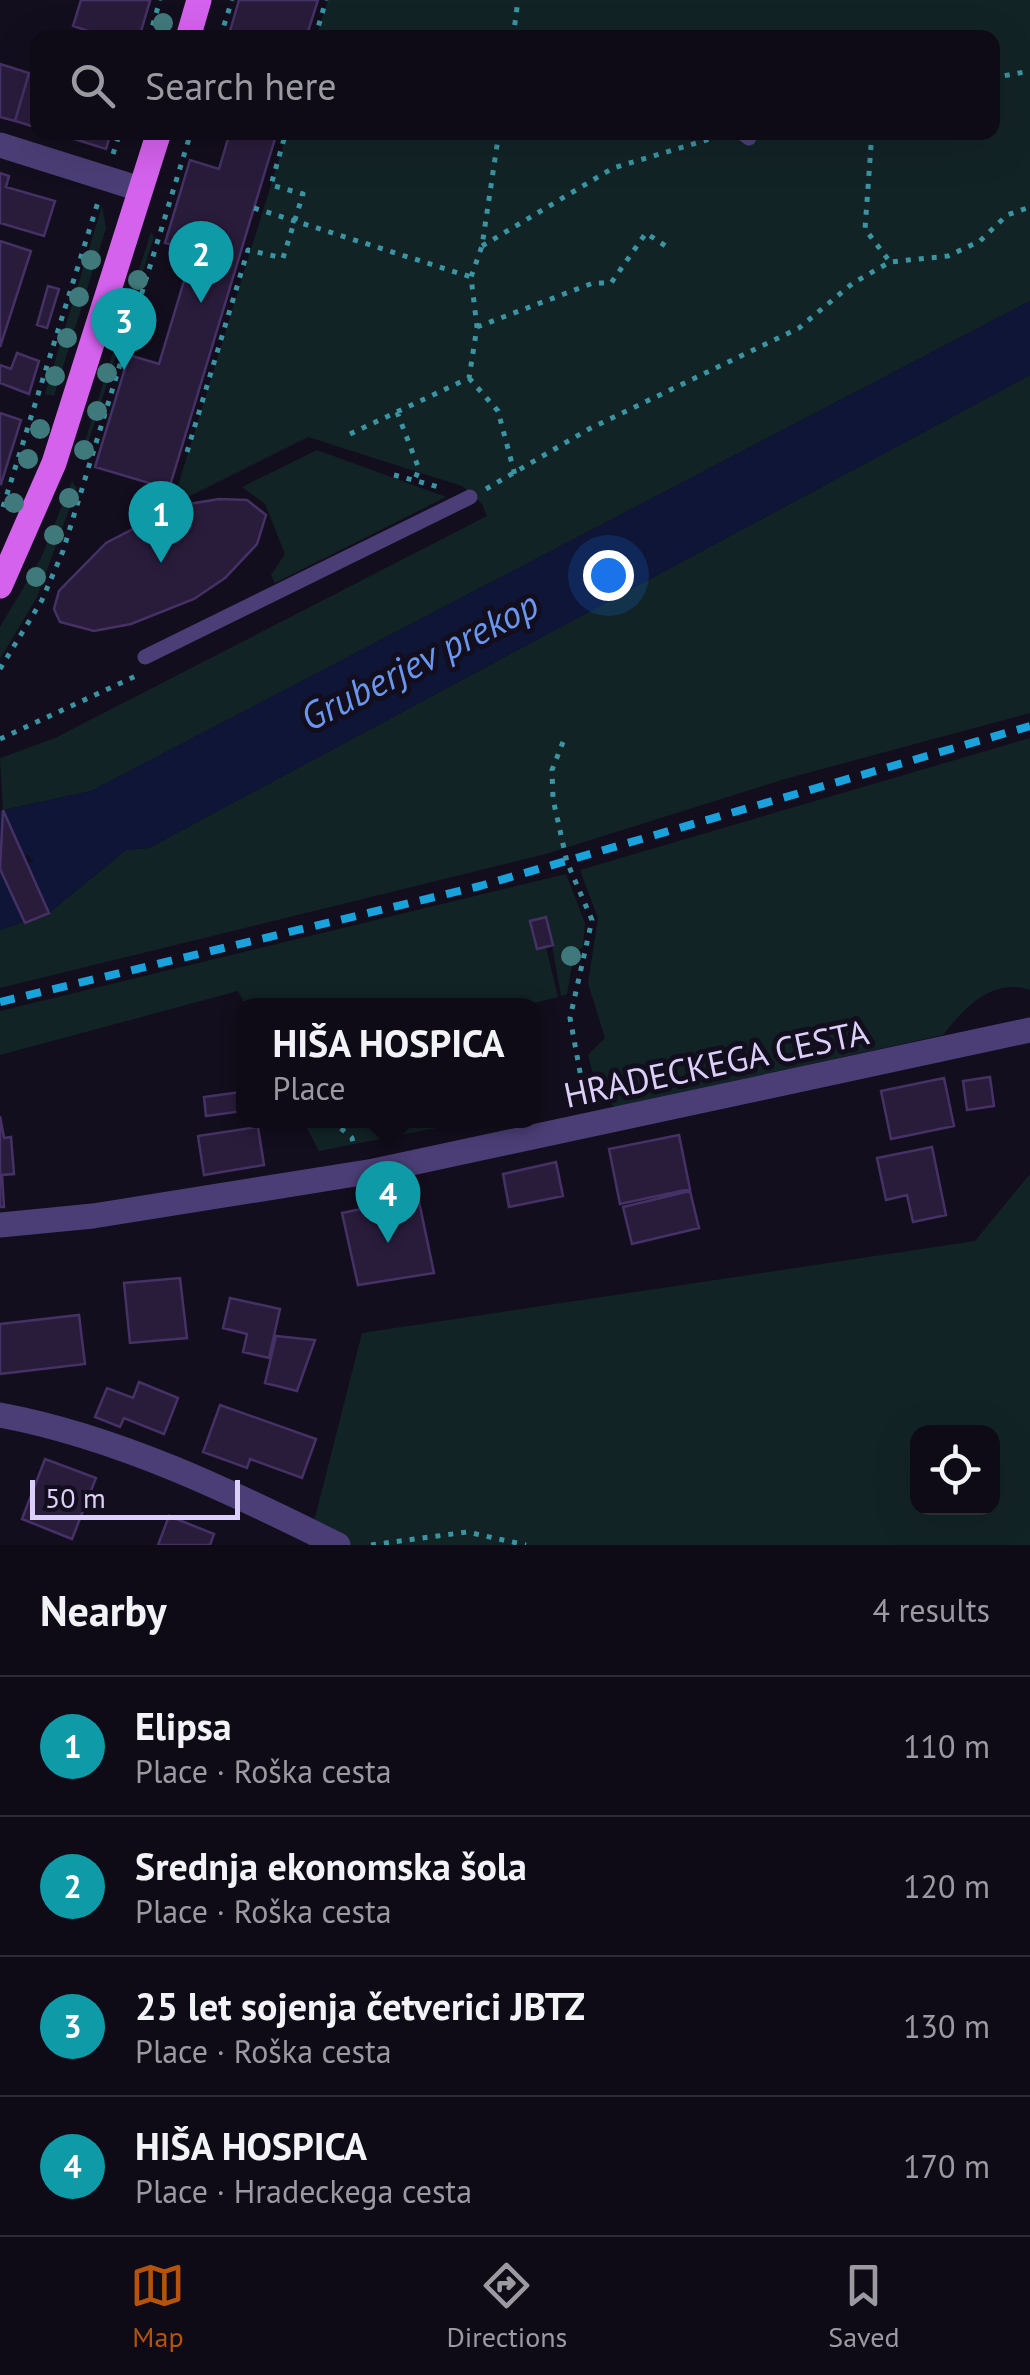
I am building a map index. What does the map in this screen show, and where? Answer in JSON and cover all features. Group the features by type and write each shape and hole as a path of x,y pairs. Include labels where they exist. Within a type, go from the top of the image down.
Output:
{"main road":[{"path":"190,30 199,0"},
{"path":"0,586 54,463 156,140"}],"street":[{"path":"0,145 140,189"},
{"name":"HRADECKEGA CESTA","path":"0,1226 335,1178 1030,1030"},
{"path":"0,1416 42,1423 111,1445 269,1510 338,1545"}],"lane":[{"path":"148,663 470,498"}],"path":[{"path":"151,30 160,0"},
{"path":"223,30 232,0"},
{"path":"317,30 326,0"},
{"path":"514,30 518,0"},
{"path":"1000,77 1030,71"},
{"path":"116,144 117,140"},
{"path":"0,669 42,600 62,550 189,140"},
{"path":"187,452 248,250 283,258 303,194 270,185 284,140"},
{"path":"469,378 477,327 471,277 482,246 497,140"},
{"path":"482,246 613,168 705,140"},
{"path":"871,140 865,230 890,262"},
{"path":"0,518 99,200"},
{"path":"470,498 589,429 799,328 853,284 890,262 948,256 980,240 1007,216 1030,207"},
{"path":"254,208 471,277"},
{"path":"477,327 593,283 612,284 646,233 670,249"},
{"path":"469,378 498,411 515,475"},
{"path":"350,434 469,378"},
{"path":"397,412 418,470 415,479"},
{"path":"394,474 406,478"},
{"path":"0,739 148,663"},
{"path":"563,742 552,770 553,800 567,862 592,920 570,1018 591,1126"},
{"path":"340,1128 352,1138 353,1145"},
{"path":"370,1545 467,1532 526,1545"}],"shaded area":[{"path":"328,0 1030,0 1030,301 91,791 3,810 0,758 55,738 487,516 482,504 462,486 308,437 172,505 285,140 1000,140 1000,30 318,30"},
{"path":"102,206 106,228 54,396 45,394"},
{"path":"151,232 154,237 83,459 80,457"},
{"path":"1030,375 1030,713 785,779 546,854 0,988 0,930 49,913 126,850 149,848"},
{"path":"317,450 446,497 275,583 271,575 285,554 265,504 242,487"},
{"path":"72,481 77,488 37,597 0,659 0,627 41,558"},
{"path":"1030,738 1030,990 1016,987 991,991 970,1005 943,1035 615,1107 598,1094 588,1055 605,1038 588,983 598,918 580,870"},
{"path":"566,874 585,923 583,947 574,953 567,994 561,996 552,945 546,947 558,997 541,1001 541,998 242,998 238,991 0,1055 0,1011"},
{"path":"307,1128 437,1128 319,1151"},
{"path":"1030,1174 1030,1545 308,1545 362,1333 975,1241"}],"water":[{"name":"Gruberjev prekop","path":"1030,301 1030,375 149,848 126,850 49,913 0,930 0,874 34,861 28,855 0,869 0,811 91,791"}],"building":[{"path":"81,0 150,1 141,30 85,30 73,26"},
{"path":"239,0 318,0 309,30 230,30"},
{"path":"0,64 29,73 15,121 0,117"},
{"path":"29,73 30,73 30,126 15,121"},
{"path":"77,140 109,140 106,149"},
{"path":"228,140 275,140 169,489 95,467 129,355 159,364 193,251 165,243 190,160 219,169"},
{"path":"0,173 9,176 6,187 55,201 44,236 0,223"},
{"path":"0,241 31,251 0,347"},
{"path":"48,286 59,289 47,328 37,325"},
{"path":"17,353 39,361 29,394 0,383 0,365 11,369"},
{"path":"0,413 21,420 1,484 0,483"},
{"path":"219,499 247,500 266,515 257,544 225,578 194,599 131,624 94,631 60,622 54,609 59,591 106,543 177,506"},
{"path":"3,810 49,913 25,923 0,869"},
{"path":"546,917 553,945 537,949 530,921"},
{"path":"990,1077 994,1106 967,1110 963,1081"},
{"path":"944,1078 954,1126 891,1139 881,1091"},
{"path":"236,1093 236,1112 206,1116 204,1097"},
{"path":"0,1116 4,1138 11,1137 14,1174 2,1175 4,1207 0,1207"},
{"path":"258,1128 264,1165 204,1175 198,1136"},
{"path":"679,1135 690,1189 620,1204 609,1149"},
{"path":"932,1147 946,1215 913,1222 907,1195 886,1200 877,1158"},
{"path":"556,1162 563,1196 509,1207 503,1174"},
{"path":"690,1191 699,1228 632,1244 623,1207"},
{"path":"418,1197 434,1273 358,1285 342,1213"},
{"path":"180,1278 187,1338 130,1343 124,1283"},
{"path":"230,1298 280,1309 269,1358 243,1352 247,1334 223,1328"},
{"path":"79,1315 85,1364 0,1374 0,1324"},
{"path":"276,1336 315,1340 297,1391 265,1383"},
{"path":"139,1382 178,1398 164,1434 124,1418 120,1427 95,1417 107,1388 133,1398"},
{"path":"220,1405 316,1439 302,1478 250,1459 247,1468 203,1452"},
{"path":"45,1459 96,1478 72,1539 22,1519"},
{"path":"169,1516 214,1534 210,1545 158,1545"}],"railway":[{"path":"0,1002 480,886 1030,726"}],"place":[{"name":"Srednja ekonomska šola","path":"201,303"},
{"name":"25 let sojenja četverici JBTZ","path":"124,370"},
{"name":"Elipsa","path":"161,563"},
{"name":"HIŠA HOSPICA","path":"388,1243"}]}
